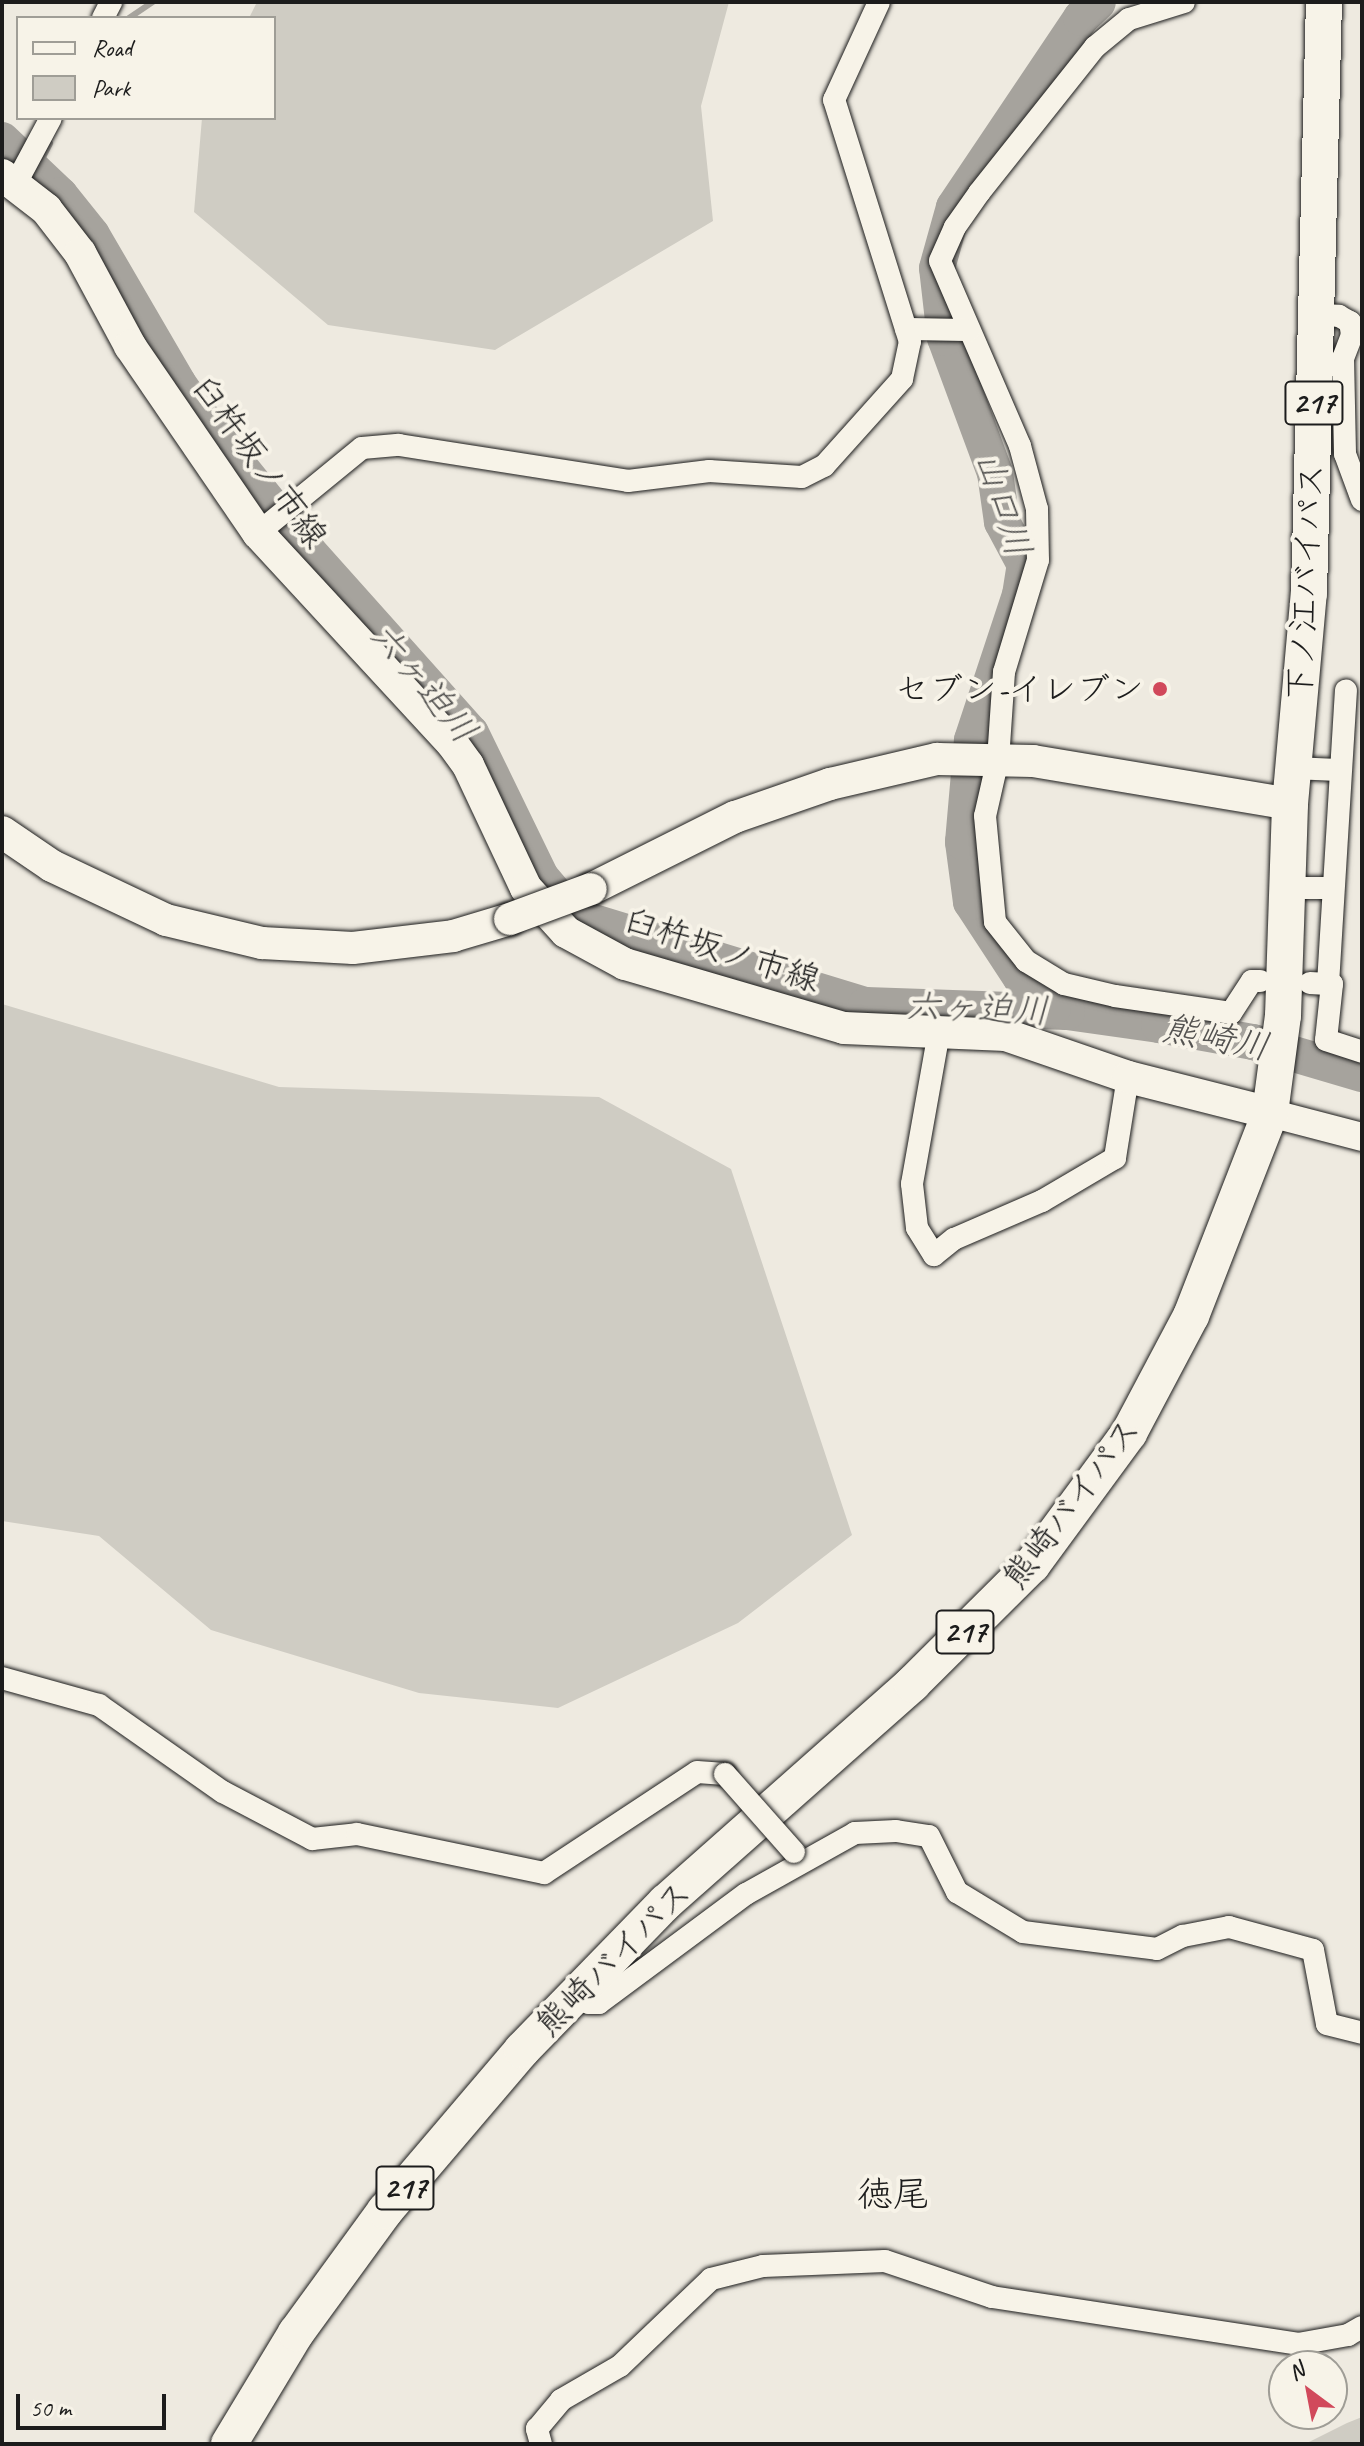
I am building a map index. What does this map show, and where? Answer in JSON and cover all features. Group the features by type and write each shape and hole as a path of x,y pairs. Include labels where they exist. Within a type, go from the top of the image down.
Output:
{"highway":[{"name":"下ノ江バイパス","path":"1270,1113 1283,1016 1290,804 1309,593 1324,2"},
{"name":"熊崎バイパス","path":"229,2444 296,2333 385,2211 522,2050 666,1902 912,1684 1032,1565 1129,1433 1191,1316 1270,1113"}],"main road":[{"name":"臼杵坂ノ市線","path":"12,180 46,209 80,253 130,346 264,530 452,743 468,765 526,888 566,932 625,964 844,1028 1006,1035 1128,1077 1270,1113"},
{"name":"臼杵坂ノ市線","path":"2,832 52,866 166,920 262,943 353,948 453,936 510,919 591,889 735,817 830,784 945,759 992,759"},
{"path":"992,759 1290,804"}],"street":[{"path":"264,530 292,510 362,448 399,445 628,481 709,471 802,477 824,466 902,379 910,342 911,330 834,100 879,2"},
{"path":"1184,2 1129,19 1095,47 955,227 940,261 966,331 1020,446 1037,509 1038,560 1004,672 985,816 995,922 1026,961 1064,984 1216,1013 1231,1013 1252,981 1260,981"},
{"path":"12,180 35,150 50,120"},
{"path":"1316,315 1350,322 1352,335 1343,358 1345,454 1362,500"},
{"path":"911,330 966,331"},
{"path":"1346,691 1331,888 1319,984 1326,1040 1362,1052"},
{"path":"1293,768 1338,770"},
{"path":"1287,888 1331,888"},
{"path":"939,1032 912,1184 917,1228 934,1255 954,1239 1042,1201 1115,1158 1128,1077"},
{"path":"1270,1113 1362,1137"},
{"path":"2,1678 99,1705 223,1792 312,1839 357,1834 544,1873 697,1772 725,1774 798,1858"},
{"path":"576,1995 589,2003 599,2003 798,1858 855,1833 929,1836 957,1892 1023,1932 1157,1949 1183,1936 1229,1927 1313,1950 1327,2024 1362,2033"},
{"path":"541,2444 537,2429 561,2400 620,2366 711,2279 763,2266 885,2261 992,2297 1298,2344 1348,2335 1362,2327"}],"green space":[{"path":"257,2 729,2 701,106 713,221 495,350 328,325 194,212 202,120 276,120 276,16 250,16"},
{"path":"2,1004 279,1087 599,1097 731,1169 852,1535 738,1623 558,1708 419,1693 211,1630 99,1536 2,1521"},
{"path":"1362,2417 1362,2444 1305,2444 1333,2430 1348,2430 1348,2423"}],"waterway":[{"path":"132,16 153,2"},
{"name":"山口川","path":"1067,1012 1053,1008 1021,978 971,902 963,842 972,740 1020,595 1025,565 1002,522 995,473 945,338 937,268 954,207 1081,18 1098,2"},
{"name":"六ヶ迫川","path":"2,140 60,195 92,235 178,383 215,436 308,551 471,733 541,877 574,916 866,1005 1067,1012 1253,1042 1362,1074"},
{"path":"36,171 50,143"}],"place":[{"name":"セブン-イレブン","path":"1160,689"}],"district":[{"name":"徳尾","path":"893,2195"}],"water label":[{"name":"熊崎川","path":"1216,1038"}]}
